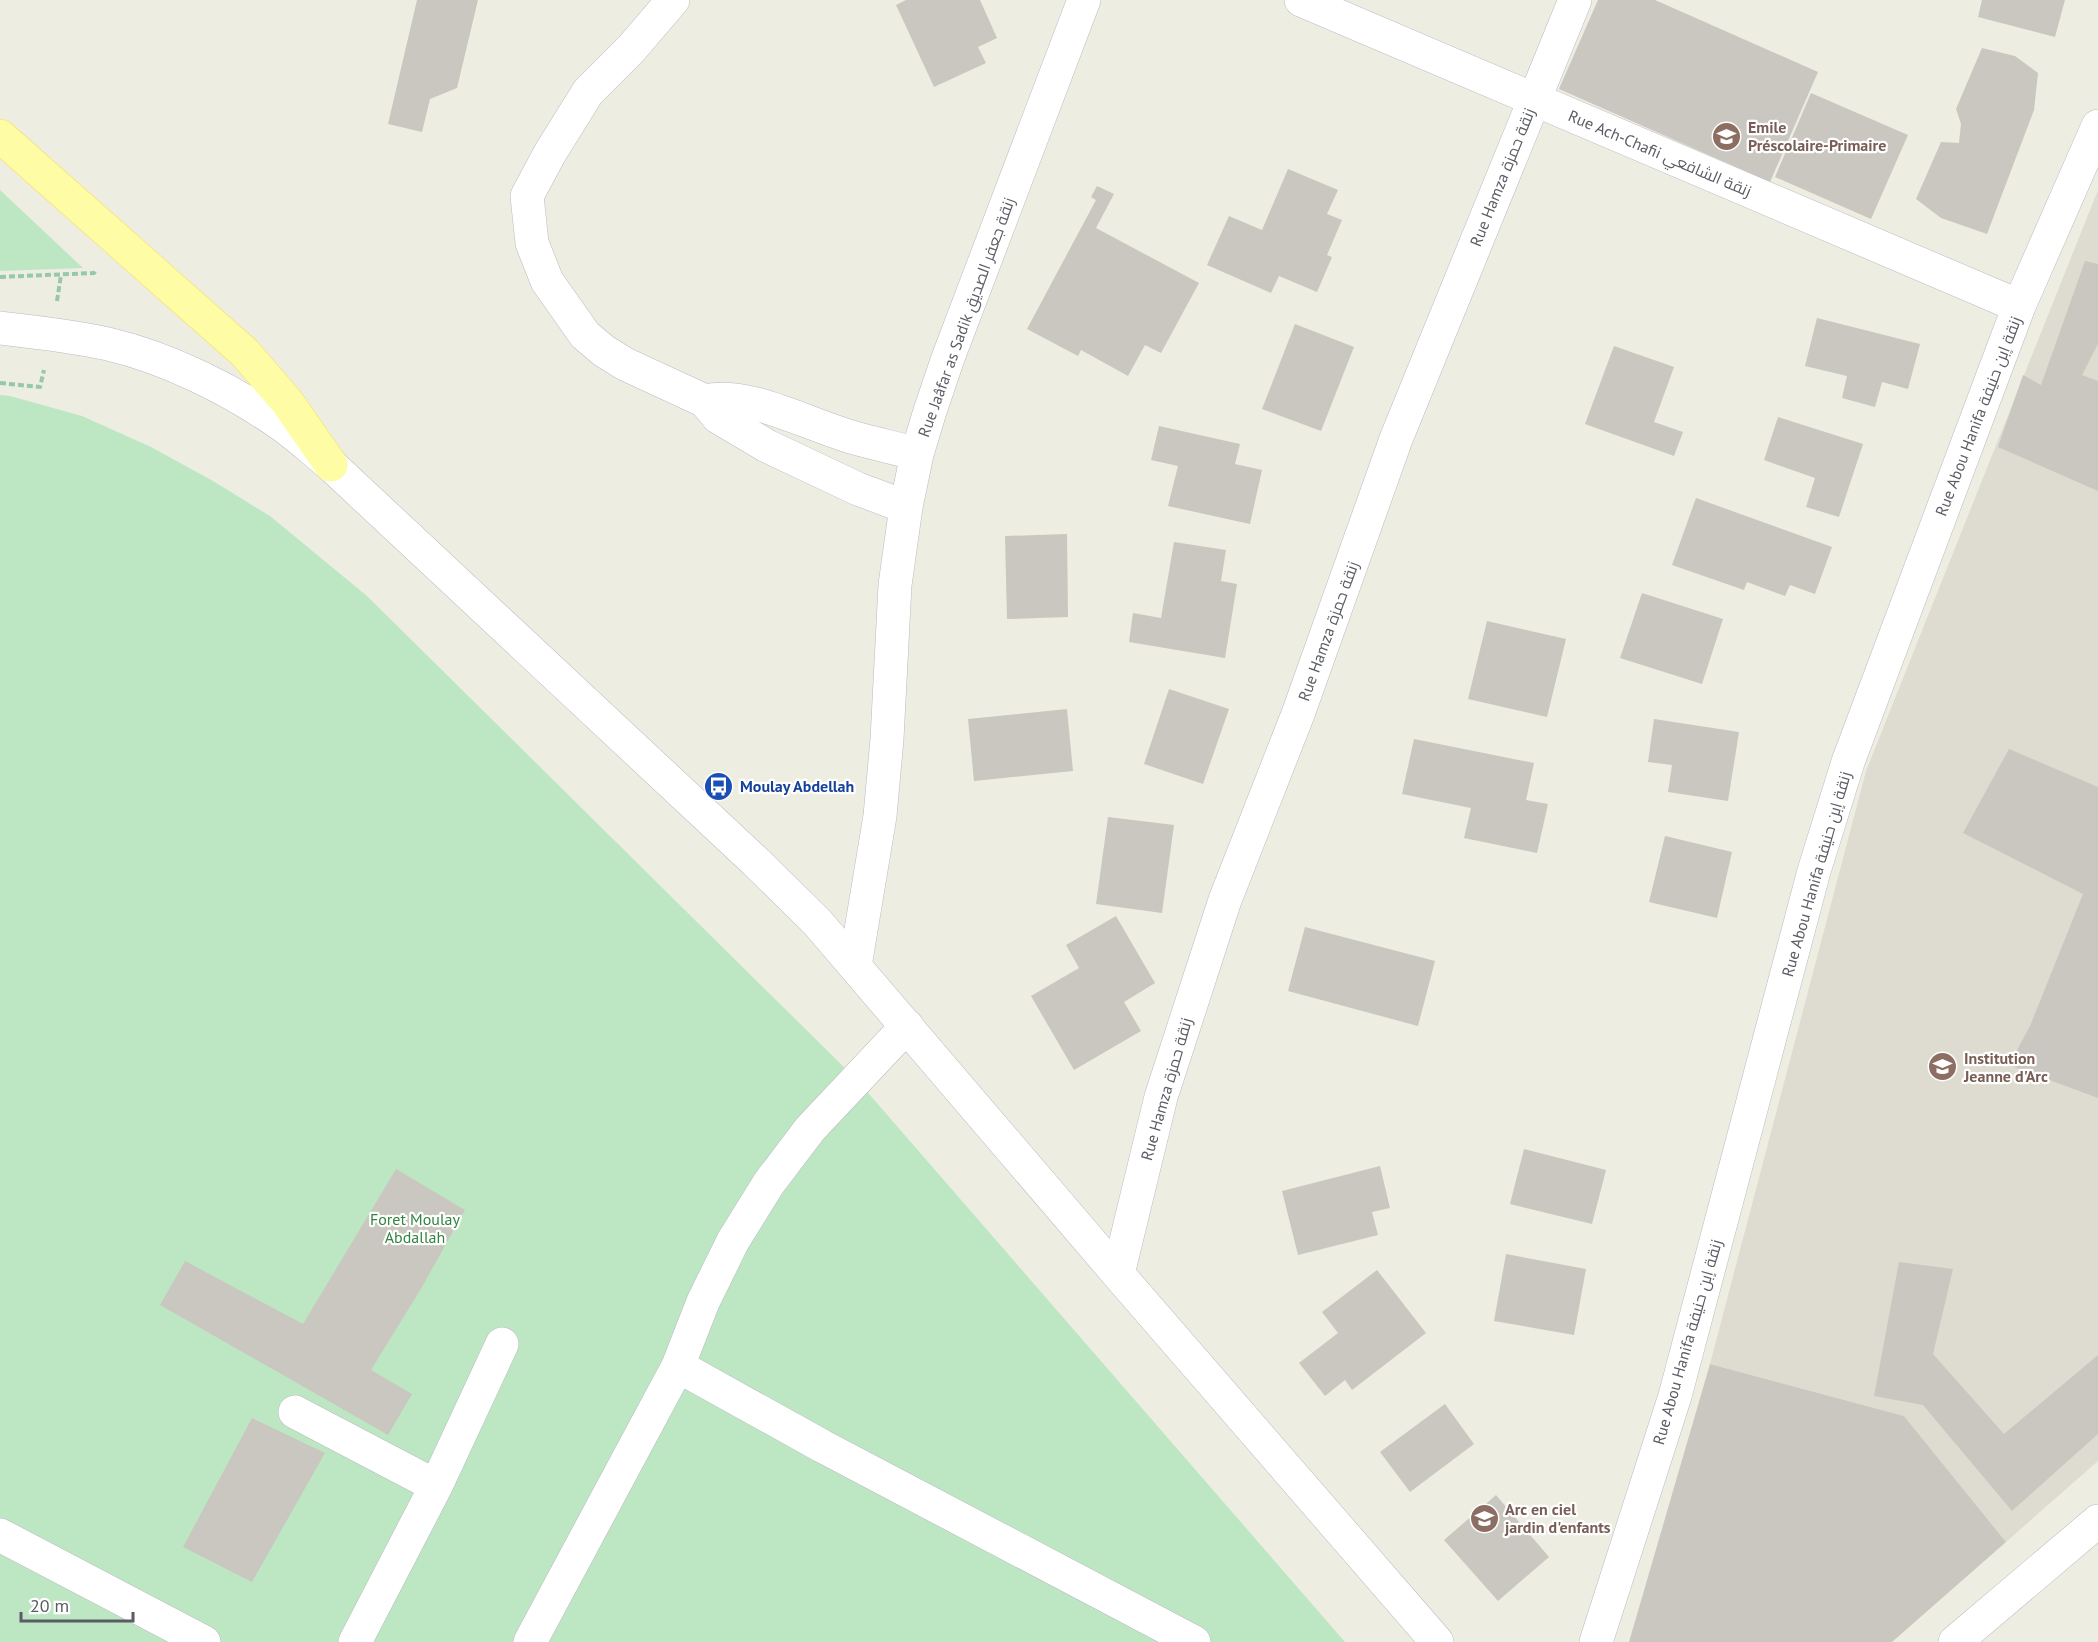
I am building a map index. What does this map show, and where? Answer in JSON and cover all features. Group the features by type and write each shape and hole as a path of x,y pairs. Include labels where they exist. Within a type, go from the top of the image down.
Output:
{"main road":[{"path":"0,136 245,353 288,403 331,465"}],"street":[{"path":"673,0 631,49 588,92 550,153 527,196 532,243 547,281 585,335 604,351 625,364 705,401 718,417 767,447 858,489 906,507"},
{"name":"Rue Jaâfar as Sadik زنقة جعفر الصديق","path":"855,966 880,816 887,740 895,585 906,507 917,454 948,358 1084,0"},
{"name":"Rue Ach-Chafii زنقة الشافعي","path":"1301,0 2019,306"},
{"name":"Rue Hamza زنقة حمزة","path":"1118,1274 1161,1097 1225,900 1298,714 1396,439 1575,0"},
{"name":"Rue Abou Hanifa زنقة اٍبن حنيفة","path":"1596,1642 1675,1396 1814,871 1848,762 2019,306 2098,126"},
{"path":"0,328 52,334 110,345 170,365 228,392 282,425 331,465 756,862 817,922 1437,1642"},
{"path":"705,401 719,398 752,404 843,435 917,454"},
{"path":"530,1642 678,1366 708,1292 733,1242 769,1183 810,1130 908,1026"},
{"path":"355,1642 436,1486 502,1344"},
{"path":"678,1366 832,1451 1194,1642"},
{"path":"296,1412 436,1486"},
{"path":"1955,1642 2098,1521"},
{"path":"0,1535 204,1642"}],"path":[{"path":"0,278 94,273 95,266"}],"shaded area":[{"name":"Institution Jeanne d'Arc","path":"2098,190 2098,1461 2006,1542 1904,1416 1710,1364 1866,771"}],"green space":[{"path":"0,190 83,268 0,271"},
{"name":"Foret Moulay Abdallah","path":"0,395 82,416 151,447 270,516 367,596 856,1079 1345,1642 0,1642"}],"building":[{"path":"417,0 478,0 457,88 430,99 422,132 388,124"},
{"path":"906,0 980,0 997,38 978,47 986,63 934,87 896,5"},
{"name":"Emile Préscolaire-Primaire","path":"1598,0 1655,0 1818,72 1770,182 1559,89"},
{"path":"1982,0 2065,0 2055,37 1978,17"},
{"path":"1982,48 2015,56 2038,73 2034,110 1987,234 1941,218 1916,199 1941,142 1959,143 1961,124 1956,109"},
{"path":"1811,93 1908,135 1871,219 1775,177"},
{"path":"1288,169 1338,190 1327,214 1342,220 1327,255 1332,257 1317,292 1279,276 1271,293 1207,265 1229,216 1262,230"},
{"path":"1097,186 1114,194 1096,228 1199,283 1161,353 1145,345 1128,376 1081,350 1078,356 1027,329 1096,200 1091,197"},
{"path":"2085,261 2098,264 2098,344 2082,375 2098,381 2098,491 1998,447 2023,375 2041,385"},
{"path":"1817,318 1920,344 1908,389 1882,382 1875,407 1842,398 1847,376 1805,366"},
{"path":"1295,324 1354,347 1321,431 1262,409"},
{"path":"1614,346 1674,367 1654,422 1683,432 1674,456 1585,424"},
{"path":"1778,417 1863,444 1839,517 1806,507 1815,478 1764,460"},
{"path":"1159,426 1240,444 1235,464 1262,470 1250,524 1168,506 1178,466 1151,460"},
{"path":"1696,498 1832,547 1815,594 1790,585 1785,596 1747,582 1744,590 1672,565"},
{"path":"1067,534 1068,617 1007,619 1005,536"},
{"path":"1174,542 1226,550 1221,581 1237,584 1225,658 1129,642 1133,613 1161,618"},
{"path":"1642,593 1723,619 1702,684 1620,658"},
{"path":"1487,621 1566,639 1547,717 1468,699"},
{"path":"1169,689 1229,709 1203,784 1144,764"},
{"path":"1067,709 1073,771 974,781 968,719"},
{"path":"1654,719 1739,732 1728,801 1668,792 1672,765 1648,762"},
{"path":"1414,739 1534,763 1526,800 1548,804 1537,853 1464,838 1471,808 1402,794"},
{"path":"2009,749 2098,787 2098,1098 2009,1065 2030,1026 2083,894 1963,833"},
{"path":"1108,817 1174,825 1162,913 1096,904"},
{"path":"1665,836 1732,852 1717,918 1649,902"},
{"path":"1116,916 1155,983 1124,1002 1141,1031 1074,1070 1031,996 1079,968 1066,945"},
{"path":"1305,927 1435,961 1418,1026 1288,991"},
{"path":"1524,1149 1606,1170 1592,1224 1510,1204"},
{"path":"1380,1166 1390,1208 1372,1212 1378,1235 1298,1255 1282,1191"},
{"path":"396,1169 465,1210 422,1287 371,1370 412,1394 388,1435 160,1305 185,1261 303,1324"},
{"path":"1506,1254 1586,1269 1574,1335 1494,1321"},
{"path":"1899,1262 1953,1269 1933,1354 2004,1434 2098,1355 2098,1434 2012,1511 1923,1405 1874,1396"},
{"path":"1377,1270 1426,1333 1352,1390 1345,1380 1325,1396 1299,1363 1338,1333 1322,1312"},
{"path":"1710,1364 1904,1416 2006,1542 1892,1642 1629,1642"},
{"path":"1445,1404 1474,1444 1410,1492 1380,1452"},
{"path":"252,1418 325,1453 252,1582 183,1547"},
{"path":"1496,1495 1549,1557 1498,1601 1444,1540"}],"place":[{"name":"Emile Préscolaire-Primaire","path":"1727,136"},
{"name":"Moulay Abdellah","path":"719,786"},
{"name":"Institution Jeanne d'Arc","path":"1943,1067"},
{"name":"Arc en ciel jardin d'enfants","path":"1484,1518"}]}
